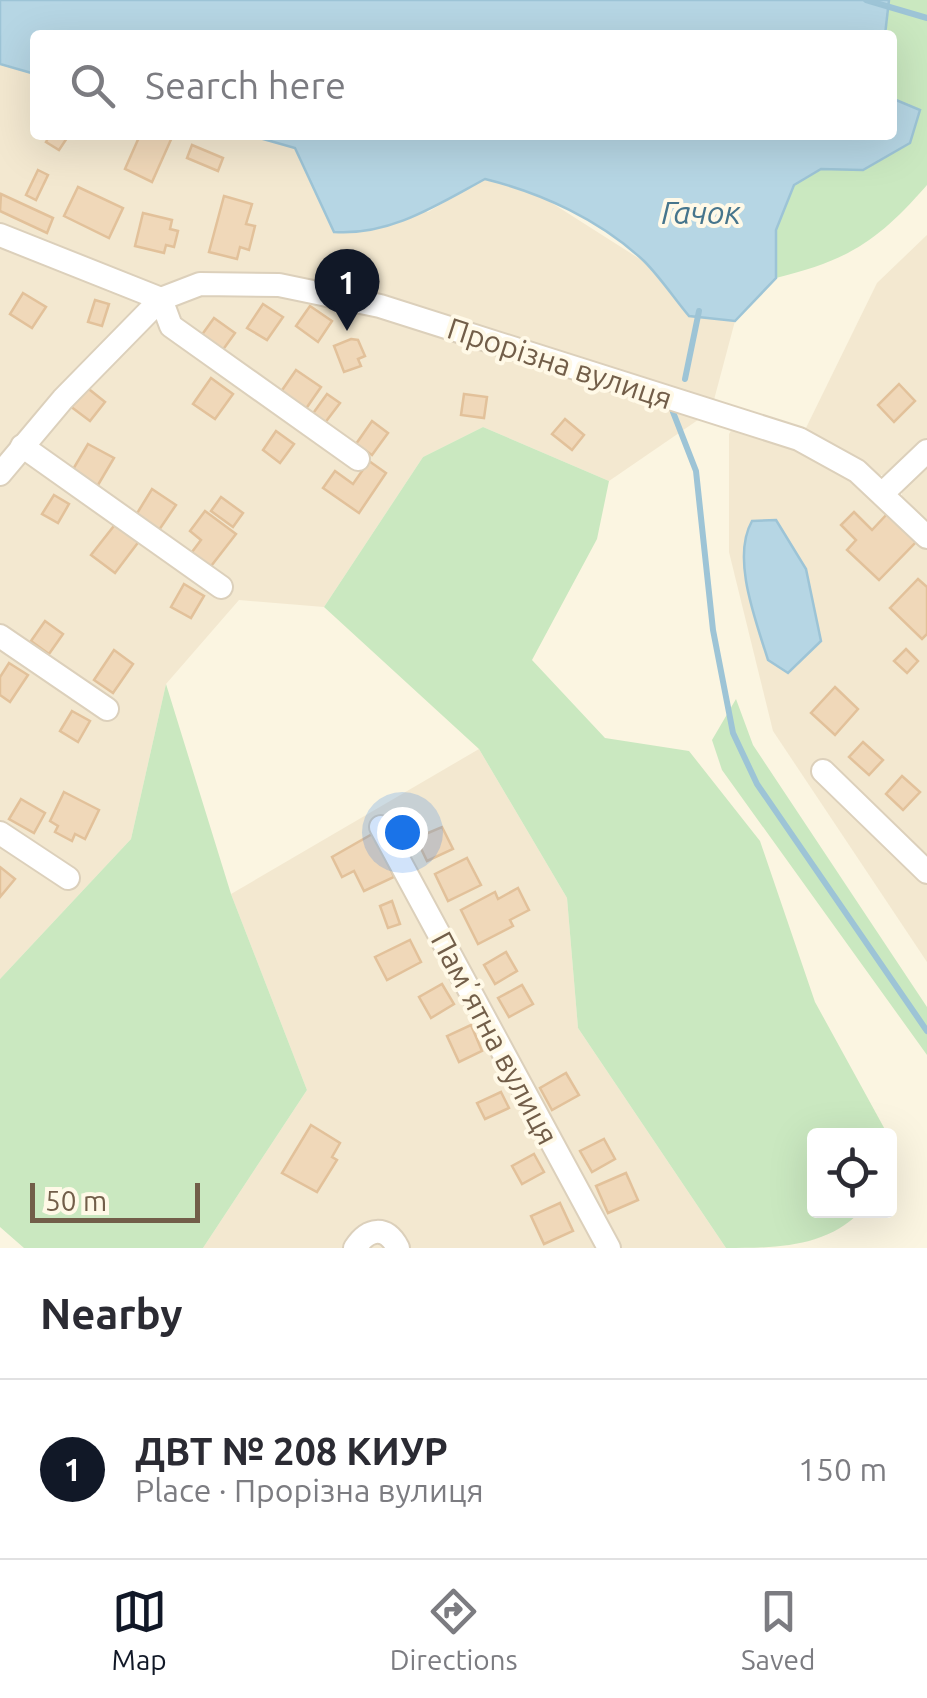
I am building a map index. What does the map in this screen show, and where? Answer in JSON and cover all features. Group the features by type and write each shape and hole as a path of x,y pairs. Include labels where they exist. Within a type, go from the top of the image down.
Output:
{"street":[{"path":"0,235 162,299"},
{"name":"Прорізна вулиця","path":"162,299 200,284 280,285 380,306 798,439 857,471 927,537"},
{"path":"0,474 162,299"},
{"path":"162,299 170,326 358,459"},
{"path":"22,446 221,587"},
{"path":"884,493 927,451"},
{"path":"0,636 107,710"},
{"path":"823,771 927,872"},
{"name":"Памʼятна вулиця","path":"381,827 609,1248"},
{"path":"0,833 68,878"},
{"path":"356,1248 364,1235 376,1230 390,1235 398,1248"}],"shaded area":[{"path":"0,64 30,73 30,140 267,140 295,148 428,212 485,178 533,191 643,261 689,315 735,321 711,411 609,481 483,427 423,457 324,607 239,600 166,684 131,839 0,979"},
{"path":"927,235 927,446 894,475 880,475 804,432 877,283"},
{"path":"735,424 797,444 854,475 927,546 927,962 773,731 729,552 729,434"},
{"path":"927,458 927,528 902,503 902,484"},
{"path":"479,749 567,898 578,1028 726,1248 203,1248 307,1090 231,894"}],"green space":[{"path":"889,0 927,0 927,185 893,221 860,246 824,264 776,278 776,230 794,185 821,168 863,170 910,143 897,104 897,30 886,30"},
{"path":"483,427 609,481 597,539 532,660 605,738 689,751 760,841 815,1002 884,1128 807,1128 807,1218 853,1218 832,1232 781,1246 726,1248 578,1028 567,898 479,749 324,607 423,457"},
{"path":"166,684 231,894 307,1090 203,1248 24,1248 0,1227 0,979 131,839"},
{"path":"736,699 753,745 927,1007 927,1055 722,770 712,740"}],"water":[{"path":"0,0 889,0 886,30 30,30 30,73 0,64"},
{"name":"Гачок","path":"897,100 920,110 910,143 863,170 821,169 794,185 776,230 776,278 735,321 689,316 644,261 609,233 549,200 485,179 394,224 334,232 295,148 267,140 897,140"},
{"path":"776,520 806,569 821,641 788,673 768,660 745,571 746,536 752,521"}],"building":[{"path":"47,140 66,140 59,150"},
{"path":"138,140 171,140 152,182 125,169"},
{"path":"192,145 223,158 218,171 187,158"},
{"path":"38,170 48,175 36,200 26,195"},
{"path":"78,187 123,208 109,238 64,216"},
{"path":"1,194 53,218 47,233 0,211"},
{"path":"224,196 252,204 246,224 255,226 249,250 240,247 237,259 209,252"},
{"path":"143,213 172,220 170,229 178,231 174,247 166,245 164,253 135,246"},
{"path":"23,293 46,307 32,328 10,314"},
{"path":"95,300 109,304 102,326 88,322"},
{"path":"263,304 283,317 267,340 247,328"},
{"path":"310,306 332,321 318,342 296,326"},
{"path":"214,318 235,333 222,351 201,336"},
{"path":"358,340 365,356 358,359 361,366 344,372 334,346"},
{"path":"296,370 321,387 303,413 278,396"},
{"path":"211,378 233,394 215,419 193,404"},
{"path":"899,384 915,401 894,422 878,405"},
{"path":"85,386 105,402 90,421 70,406"},
{"path":"327,394 340,403 321,428 309,419"},
{"path":"464,394 487,397 484,418 461,415"},
{"path":"565,419 584,435 572,450 552,434"},
{"path":"372,421 388,433 372,455 356,444"},
{"path":"276,431 294,444 280,463 263,450"},
{"path":"88,444 114,458 95,490 69,476"},
{"path":"369,461 386,473 359,513 323,488 335,471 353,484"},
{"path":"152,489 176,505 159,530 136,515"},
{"path":"54,495 69,504 58,523 42,514"},
{"path":"221,497 243,513 233,527 211,511"},
{"path":"205,511 236,534 208,570 189,556 201,540 190,531"},
{"path":"854,512 872,530 888,513 916,542 879,580 847,550 856,540 841,525"},
{"path":"117,522 140,540 115,573 91,555"},
{"path":"918,579 927,587 927,634 922,639 890,608"},
{"path":"184,584 204,596 191,618 171,607"},
{"path":"45,621 63,634 49,654 31,641"},
{"path":"906,649 918,661 907,673 894,661"},
{"path":"114,650 133,664 113,693 94,680"},
{"path":"9,663 28,675 10,702 0,695 0,677"},
{"path":"835,687 858,709 835,735 811,713"},
{"path":"72,711 90,721 78,742 60,731"},
{"path":"863,742 883,760 869,775 849,757"},
{"path":"902,776 920,792 903,810 886,794"},
{"path":"64,792 99,810 85,839 75,834 72,841 55,832 58,826 50,821"},
{"path":"21,799 45,813 34,833 9,819"},
{"path":"442,827 453,849 427,861 416,838"},
{"path":"374,833 394,877 364,891 354,871 342,877 332,857"},
{"path":"467,858 481,885 448,901 435,874"},
{"path":"0,867 15,879 0,897"},
{"path":"518,888 529,910 510,920 513,926 478,944 461,910 495,892 498,899"},
{"path":"392,901 400,924 388,928 380,906"},
{"path":"410,940 421,962 387,980 375,957"},
{"path":"506,952 517,971 495,984 484,965"},
{"path":"442,984 454,1004 431,1018 419,997"},
{"path":"522,985 533,1004 509,1017 498,998"},
{"path":"471,1025 482,1051 459,1062 447,1036"},
{"path":"566,1073 579,1095 552,1110 540,1088"},
{"path":"501,1092 509,1108 485,1119 477,1103"},
{"path":"311,1125 340,1143 332,1157 337,1160 317,1192 282,1173"},
{"path":"604,1139 615,1159 592,1172 580,1151"},
{"path":"534,1154 544,1172 522,1184 512,1166"},
{"path":"626,1173 638,1200 608,1213 596,1186"},
{"path":"560,1203 573,1231 544,1244 531,1216"}],"waterway":[{"path":"866,0 927,18"},
{"path":"685,379 699,311"},
{"path":"673,412 696,471 713,630 733,733 757,784 927,1031"}],"place":[{"name":"ДВТ № 208 КИУР","path":"347,331"}]}
